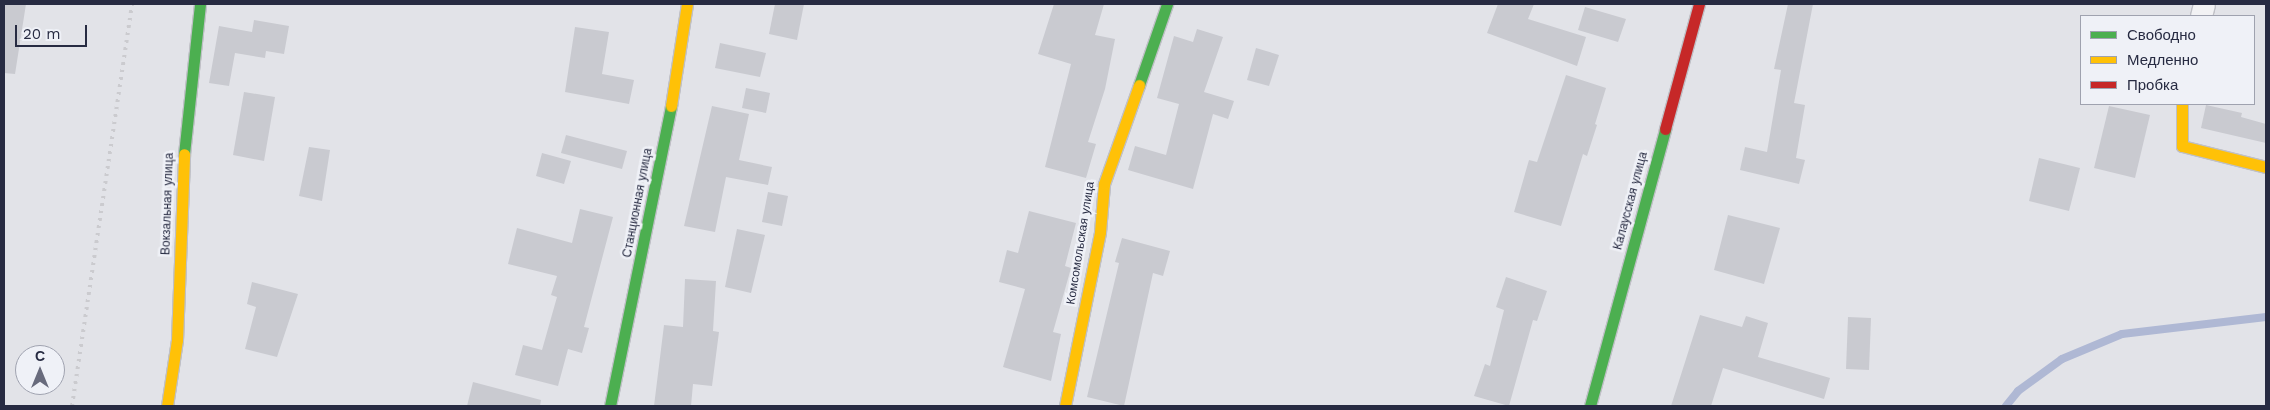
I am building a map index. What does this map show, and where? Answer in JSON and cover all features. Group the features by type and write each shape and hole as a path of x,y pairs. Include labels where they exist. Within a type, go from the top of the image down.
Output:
{"street":[{"name":"Вокзальная улица","path":"168,406 177,340 185,120 200,4"},
{"name":"Станционная улица","path":"610,406 679,67 687,4"},
{"name":"Комсомольская улица","path":"1065,406 1100,232 1104,184 1167,4"},
{"name":"Калаусская улица","path":"1590,406 1698,4"},
{"path":"2182,105 2182,146 2266,167"}],"building":[{"path":"4,4 26,4 15,74 4,73"},
{"path":"775,4 804,4 797,40 769,34"},
{"path":"1054,4 1104,4 1095,35 1115,39 1105,89 1088,142 1096,144 1086,178 1045,167 1071,64 1038,54"},
{"path":"1498,4 1534,4 1528,19 1586,37 1577,66 1487,33"},
{"path":"1788,4 1813,4 1794,103 1805,105 1796,158 1805,160 1799,184 1740,170 1745,147 1767,152 1781,70 1774,69"},
{"path":"1585,7 1626,19 1618,42 1578,30"},
{"path":"254,20 289,26 284,54 266,51 265,58 235,53 229,86 209,83 219,26 252,32"},
{"path":"575,27 609,32 602,74 634,80 629,104 565,92"},
{"path":"1197,29 1223,37 1204,92 1234,101 1228,119 1213,114 1193,189 1128,170 1135,146 1166,155 1179,104 1157,98 1174,36 1193,42"},
{"path":"720,43 766,53 760,77 715,68"},
{"path":"1256,48 1279,55 1269,86 1247,80"},
{"path":"1566,75 1606,88 1587,156 1583,154 1561,226 1514,212 1529,160 1537,162"},
{"path":"746,88 770,93 766,113 742,108"},
{"path":"244,92 275,97 264,161 233,155"},
{"path":"2206,105 2242,113 2241,117 2266,124 2266,143 2201,128"},
{"path":"712,106 749,114 739,160 772,167 768,185 726,177 715,232 684,226"},
{"path":"2109,106 2150,115 2135,178 2094,168"},
{"path":"566,135 627,151 622,169 561,153"},
{"path":"309,147 330,150 322,201 299,196"},
{"path":"542,153 571,161 564,184 536,176"},
{"path":"2039,158 2080,168 2069,211 2029,201"},
{"path":"768,192 788,196 782,226 762,222"},
{"path":"580,209 613,217 584,327 589,328 582,353 568,349 558,386 515,375 523,345 542,350 557,297 551,295 557,276 508,264 517,228 572,243"},
{"path":"1029,211 1076,223 1065,266 1071,268 1053,332 1061,334 1051,381 1003,367 1025,289 999,282 1007,250 1018,253"},
{"path":"1728,215 1780,228 1764,284 1714,270"},
{"path":"737,229 765,235 751,293 725,287"},
{"path":"1122,238 1170,251 1163,276 1153,273 1124,406 1087,397 1119,263 1115,262"},
{"path":"1506,277 1547,291 1537,321 1533,320 1509,406 1474,396 1485,364 1490,366 1504,310 1496,307"},
{"path":"685,279 716,281 713,331 719,332 712,386 693,384 691,406 654,406 664,325 683,327"},
{"path":"252,282 298,294 277,357 245,349 256,307 247,304"},
{"path":"1700,315 1742,327 1746,316 1768,323 1758,357 1830,378 1824,399 1723,368 1711,406 1671,406"},
{"path":"1848,317 1871,318 1869,370 1846,369"},
{"path":"473,382 541,400 540,406 467,406"}],"waterway":[{"path":"2006,406 2018,391 2062,359 2122,334 2266,317"}],"railway":[{"path":"72,406 132,4"}],"traffic: fast":[{"path":"184,154 200,4"},
{"path":"1139,85 1167,4"},
{"path":"610,406 671,106"},
{"path":"1590,406 1665,129"}],"traffic: slow":[{"path":"671,106 687,4"},
{"path":"1065,406 1100,232 1104,184 1139,85"},
{"path":"2182,105 2182,146 2266,167"},
{"path":"167,406 177,340 184,154"}],"traffic: jam":[{"path":"1665,129 1699,4"}]}
